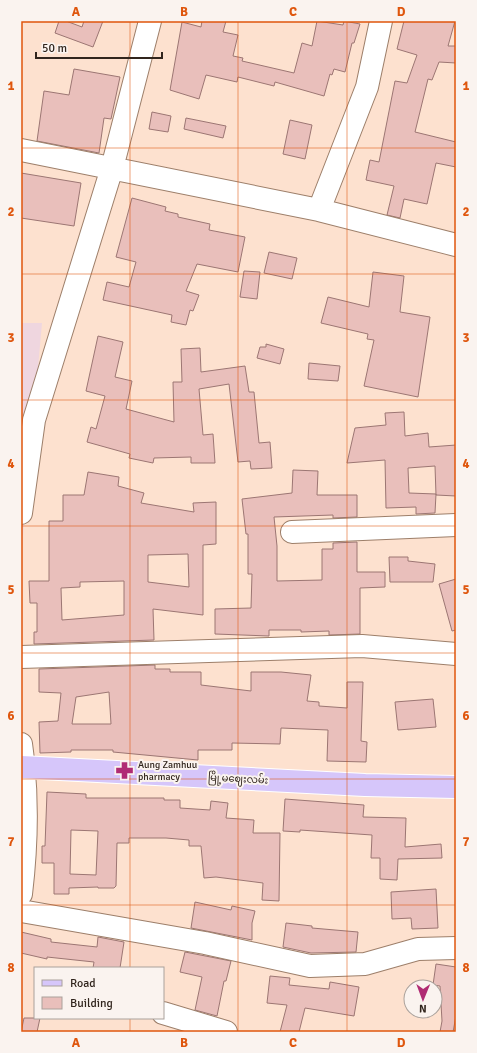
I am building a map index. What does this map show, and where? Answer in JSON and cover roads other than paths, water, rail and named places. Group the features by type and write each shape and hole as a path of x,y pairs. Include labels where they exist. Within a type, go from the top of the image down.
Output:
{"main road":[{"name":"မြို့မဈေးလမ်း","path":"23,767 365,785 456,787"}],"street":[{"path":"21,513 34,420 112,168 150,21"},
{"path":"319,210 367,87 381,21"},
{"path":"21,150 319,210 456,245"},
{"path":"292,532 456,525"},
{"path":"21,657 362,646 456,654"},
{"path":"21,744 27,819 21,894"},
{"path":"21,911 205,943 310,966 366,964 418,949 456,948"},
{"path":"164,1013 226,1032"}],"place":[{"name":"Aung Zamhuu pharmacy","path":"125,770"}]}
